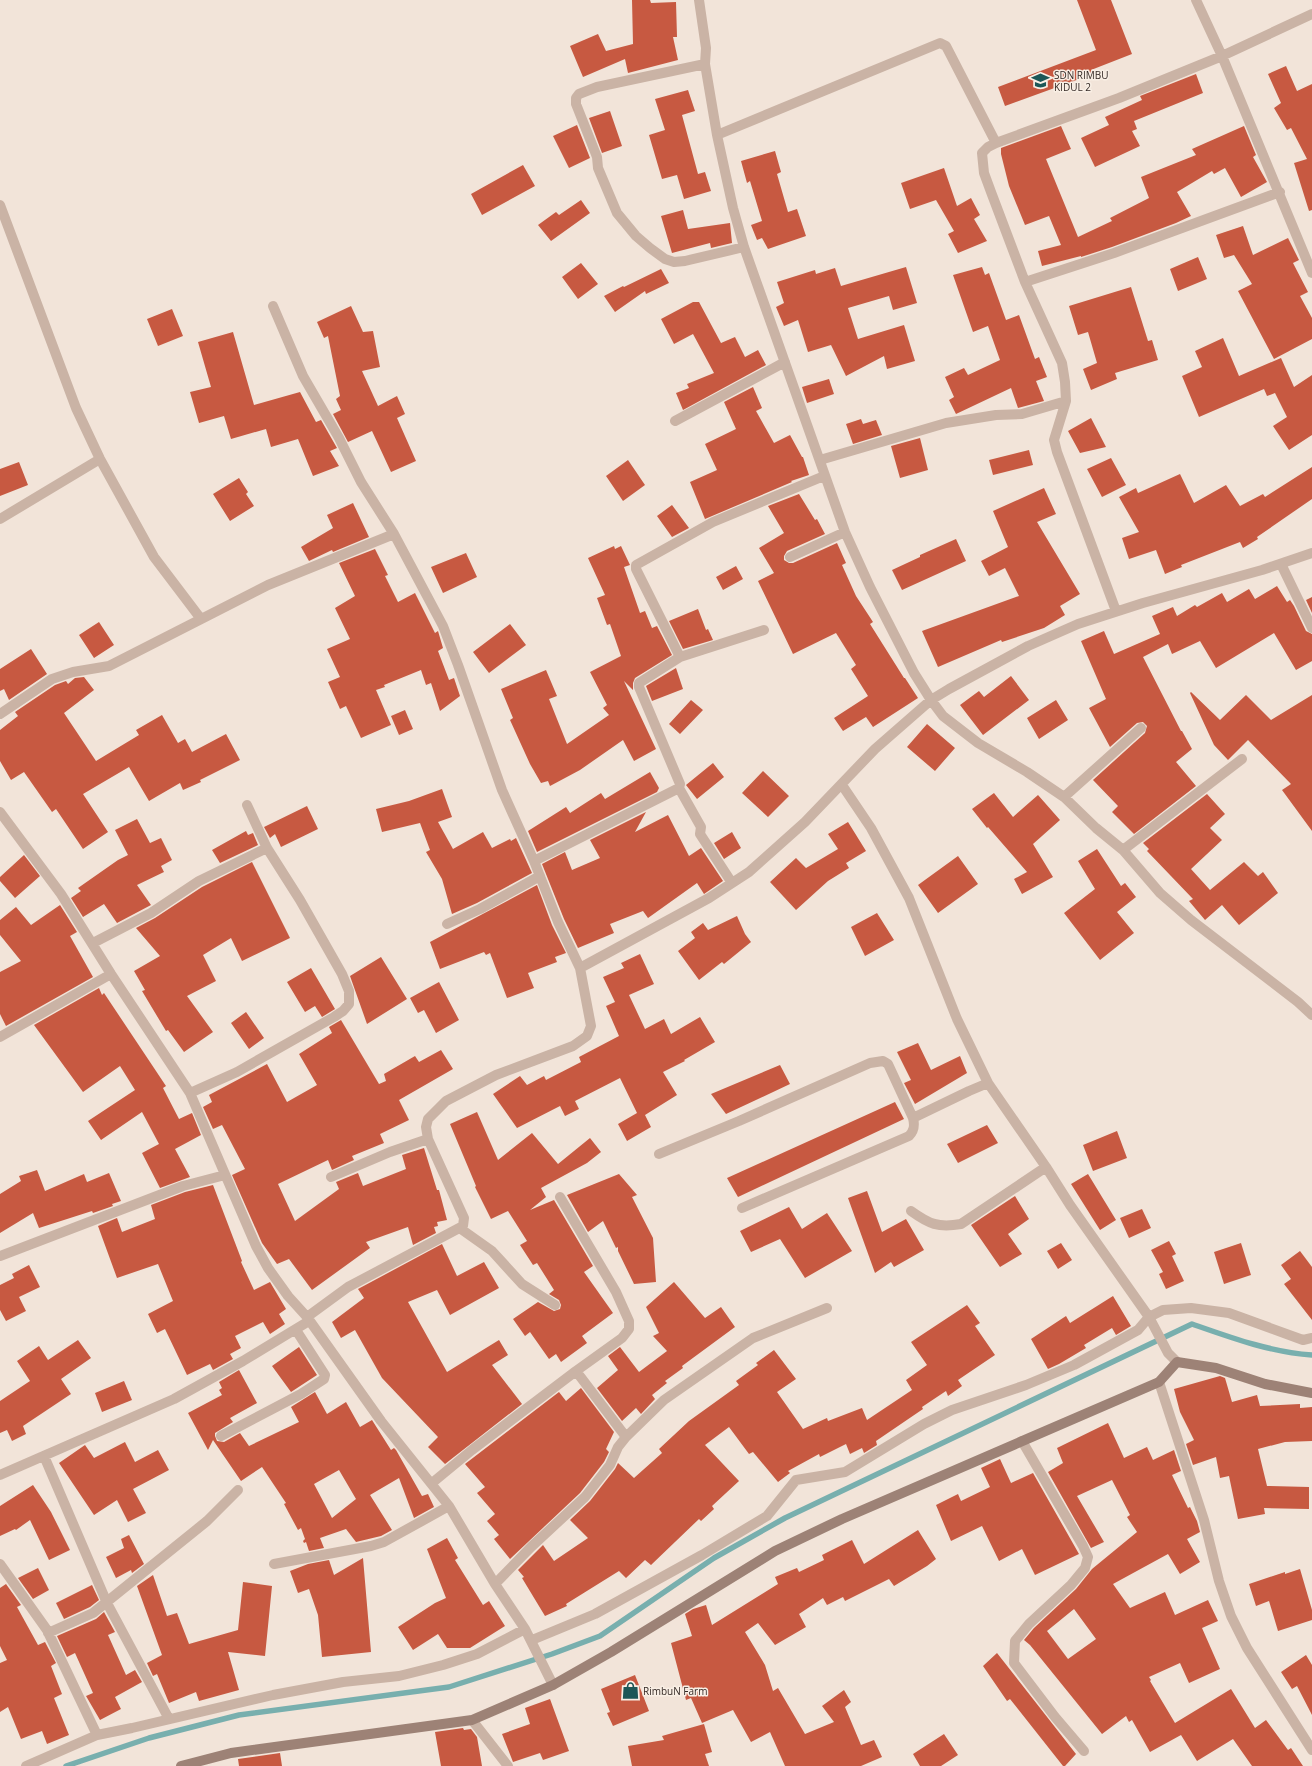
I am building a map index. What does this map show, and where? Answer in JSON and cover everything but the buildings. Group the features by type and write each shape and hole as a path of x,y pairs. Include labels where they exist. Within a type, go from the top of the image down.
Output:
{"main road":[{"path":"181,1766 231,1753 472,1720 553,1685 611,1652 775,1551 842,1519 1160,1382 1177,1362 1216,1368 1259,1382 1312,1393"}],"street":[{"path":"699,0 706,48 705,64 718,135 744,247 820,460 824,476 846,532 870,587 914,672 931,700 943,716 978,743 1027,772 1064,797 1096,828 1123,850 1160,893 1191,920 1298,1002 1312,1015"},
{"path":"1196,0 1308,253 1312,273"},
{"path":"1116,611 1057,452 1054,440 1066,401 1062,363 1025,282 984,173 982,154 996,143 1119,98 1222,56 1312,14"},
{"path":"718,135 940,43 946,46 996,143"},
{"path":"705,64 597,87 579,94 576,98 576,104 597,157 598,168 617,213 636,236 650,248 665,259 674,262 685,261 744,247"},
{"path":"1025,282 1114,254 1280,192"},
{"path":"0,204 76,408 100,459 154,557 202,619"},
{"path":"0,1475 167,1403 296,1330 348,1287 461,1229 464,1218 428,1139 426,1127 428,1119 440,1104 496,1075 573,1046 587,1036 591,1026 580,968 558,922 534,861 502,790 446,633 394,534 361,482 339,438 303,376 272,306"},
{"path":"676,421 785,362"},
{"path":"820,460 946,423 996,415 1022,414 1066,401"},
{"path":"0,519 100,459"},
{"path":"680,657 636,569 636,565 713,522 824,476"},
{"path":"790,557 846,532"},
{"path":"0,714 52,679 74,672 109,666 268,585 394,534"},
{"path":"580,968 749,872 842,785 876,749 931,700 1028,646 1078,624 1116,611 1281,564 1312,553"},
{"path":"1281,564 1312,628"},
{"path":"732,883 700,834 701,827 679,788 680,784 639,687 639,682 680,657 764,630"},
{"path":"1064,797 1141,728"},
{"path":"1123,850 1242,759"},
{"path":"842,785 871,828 909,898 957,1019 988,1083 1046,1167 1070,1205 1149,1317 1168,1354 1177,1362"},
{"path":"534,861 679,788"},
{"path":"190,1093 237,1072 334,1017 343,1011 349,1004 349,991 342,974 304,906 267,848 247,804"},
{"path":"0,812 61,894 111,974 190,1093 256,1246 268,1268 288,1296 308,1319 381,1421 449,1506 495,1584 525,1629 553,1685"},
{"path":"93,943 151,912 199,880 267,848"},
{"path":"447,924 480,909 540,876"},
{"path":"0,1037 111,974"},
{"path":"659,1154 739,1121 870,1062 883,1061 888,1064 915,1124 913,1132 909,1136 742,1208"},
{"path":"913,1118 969,1090 988,1083"},
{"path":"331,1177 390,1152 428,1139"},
{"path":"911,1211 936,1226 961,1224 1046,1167"},
{"path":"0,1256 182,1186 225,1175"},
{"path":"432,1483 472,1450 627,1333 630,1324 616,1292 560,1197"},
{"path":"461,1229 492,1251 522,1284 555,1305"},
{"path":"495,1584 531,1547 585,1496 610,1465 618,1447 626,1436 664,1400 753,1338 827,1308"},
{"path":"533,1644 595,1614 702,1555 767,1516 796,1480 846,1472 924,1424 952,1410 1026,1385 1074,1365 1138,1330 1149,1317 1163,1310 1191,1308 1229,1313 1303,1340 1312,1338"},
{"path":"221,1436 301,1394 324,1379 325,1375 296,1330"},
{"path":"314,1358 329,1350"},
{"path":"576,1371 626,1436"},
{"path":"1160,1382 1204,1520 1219,1581 1231,1616 1247,1648 1312,1750"},
{"path":"1022,1441 1088,1557 1086,1568 1071,1585 1029,1624 1015,1641 1014,1663 1045,1705 1084,1751"},
{"path":"44,1456 107,1603 169,1719"},
{"path":"48,1633 86,1617 107,1603 207,1521 238,1490"},
{"path":"274,1564 371,1546 384,1542 449,1506"},
{"path":"0,1564 48,1633 97,1735"},
{"path":"26,1766 97,1735 273,1695 343,1682 399,1676 443,1666 477,1654 525,1629"},
{"path":"472,1720 508,1766"}],"waterway":[{"path":"66,1766 149,1738 239,1715 449,1687 552,1654 600,1636 714,1558 785,1518 1192,1324 1266,1348 1312,1355"}],"place":[{"name":"SDN RIMBU KIDUL 2","path":"1041,81"},
{"name":"RimbuN Farm","path":"630,1691"}]}
